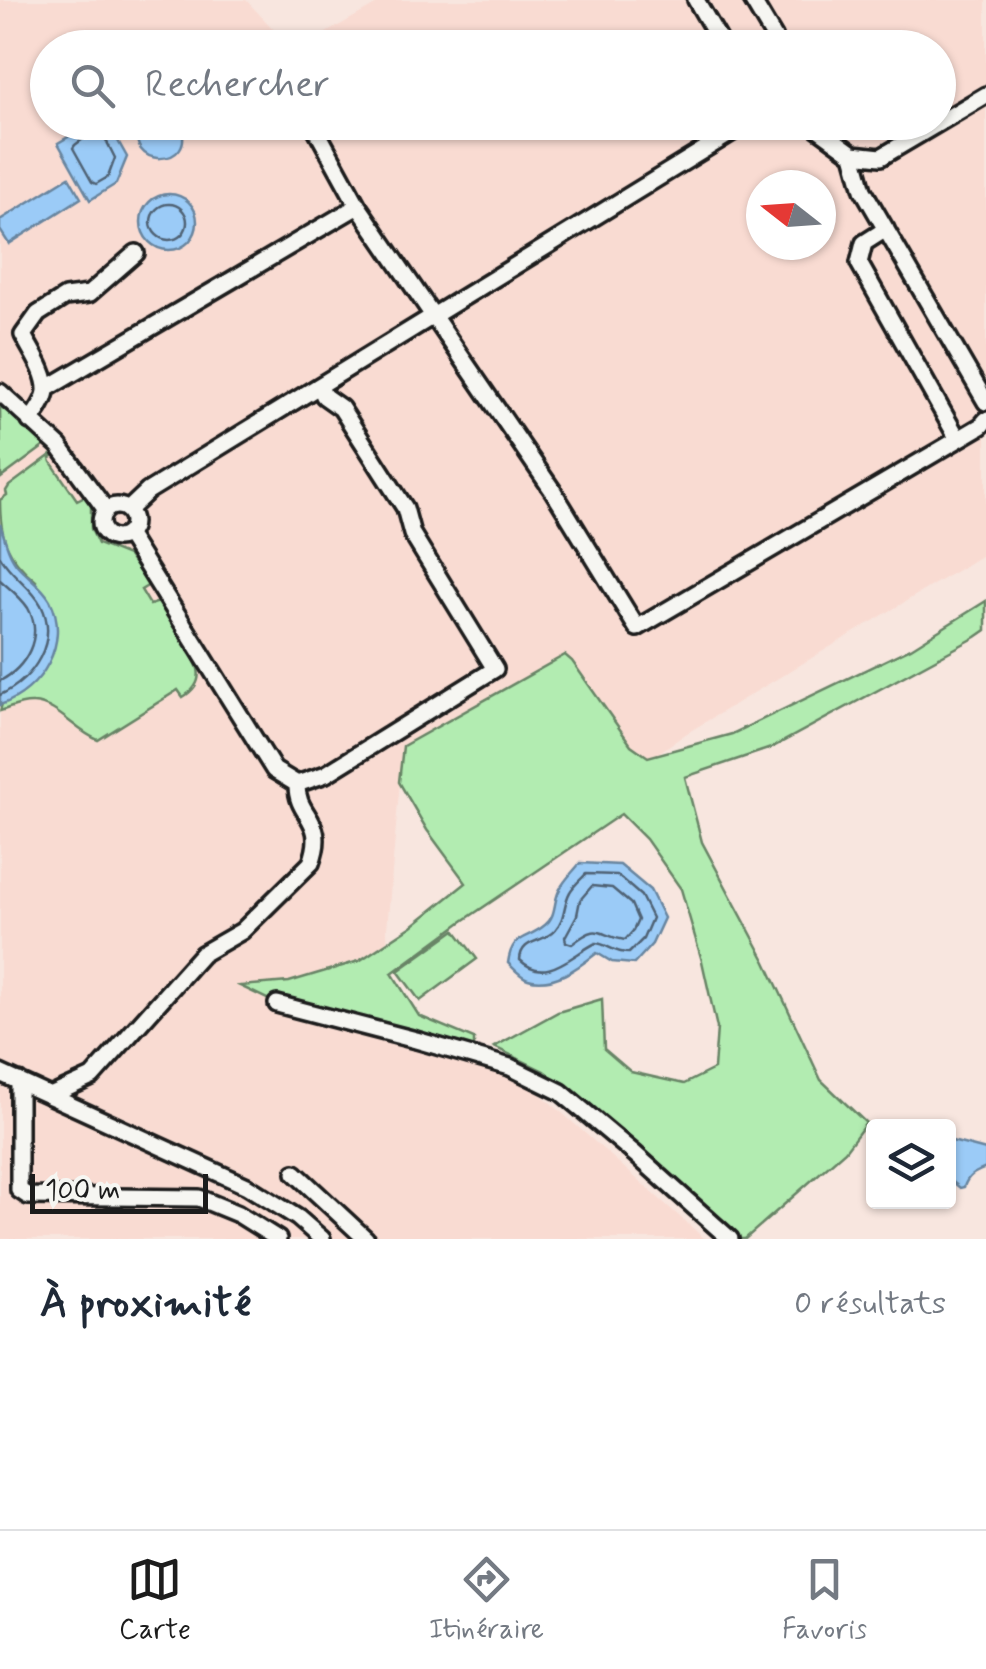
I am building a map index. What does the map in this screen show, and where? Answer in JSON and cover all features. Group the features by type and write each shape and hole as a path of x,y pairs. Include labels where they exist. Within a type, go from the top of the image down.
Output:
{"street":[{"path":"696,0 714,30"},
{"path":"752,0 770,30"},
{"path":"956,112 986,95"},
{"path":"322,140 358,206 553,492 637,628 986,420"},
{"path":"128,510 148,491 720,140"},
{"path":"834,140 854,154 880,156 908,140"},
{"path":"854,154 863,190 986,402"},
{"path":"46,389 358,206"},
{"path":"886,229 864,243 859,262 958,439"},
{"path":"30,421 46,389 23,335 38,314 65,297 90,294 136,252"},
{"path":"297,784 326,774 495,668 412,534 405,508 341,408 324,396 320,386"},
{"path":"0,392 60,446 106,510"},
{"path":"116,506 128,510 133,524 127,534 118,538 105,533 101,519 106,510 116,506"},
{"path":"127,534 274,770 297,784"},
{"path":"57,1099 92,1078 202,954 242,931 310,863 316,850 317,831 297,794 297,784"},
{"path":"277,1004 510,1067 561,1092 730,1239"},
{"path":"0,1074 247,1186 298,1218 322,1239"},
{"path":"19,1081 20,1190 28,1196 199,1198 238,1214 278,1239"},
{"path":"295,1173 366,1239"},
{"path":"298,1218 319,1195"}],"shaded area":[{"path":"0,0 246,0 274,30 30,30 30,140 956,140 956,30 331,30 384,0 986,0 986,553 687,733 631,772 403,746 387,929 389,1001 510,1067 705,1239 0,1239"}],"green space":[{"path":"0,406 44,441 43,447 1,478"},
{"path":"55,452 51,462 77,500 85,496 91,506 91,529 98,544 128,556 149,585 141,590 150,605 159,602 199,674 187,695 183,697 178,690 98,740 42,705 25,703 0,711 36,581 7,545 0,500 7,495 9,486"},
{"path":"986,601 986,630 976,637 771,748 685,777 702,842 766,962 821,1080 866,1123 845,1151 745,1239 739,1239 601,1115 544,1071 494,1047 558,1012 602,999 604,1049 631,1072 684,1084 714,1069 717,1028 681,889 646,839 621,814 392,973 419,1016 474,1039 474,1062 313,1021 240,986 289,982 359,961 466,883 427,830 399,782 403,746 565,655 631,745 648,757 732,734 911,648"},
{"path":"455,930 477,959 420,1001 398,971"}],"water":[{"path":"118,140 127,157 116,184 90,200 58,143"},
{"path":"138,140 182,140 180,149 171,156 149,156"},
{"path":"69,177 81,198 9,244 0,230 0,220"},
{"path":"169,194 189,202 197,222 189,242 169,250 149,242 141,222 149,202"},
{"path":"0,524 15,562 50,600 57,632 49,663 40,677 0,705"},
{"path":"580,863 620,865 650,890 664,918 652,944 634,964 612,962 597,953 556,978 525,978 508,963 510,953 516,942 549,921 558,893"},
{"path":"956,1142 986,1150 986,1168 960,1188 956,1185"}]}
